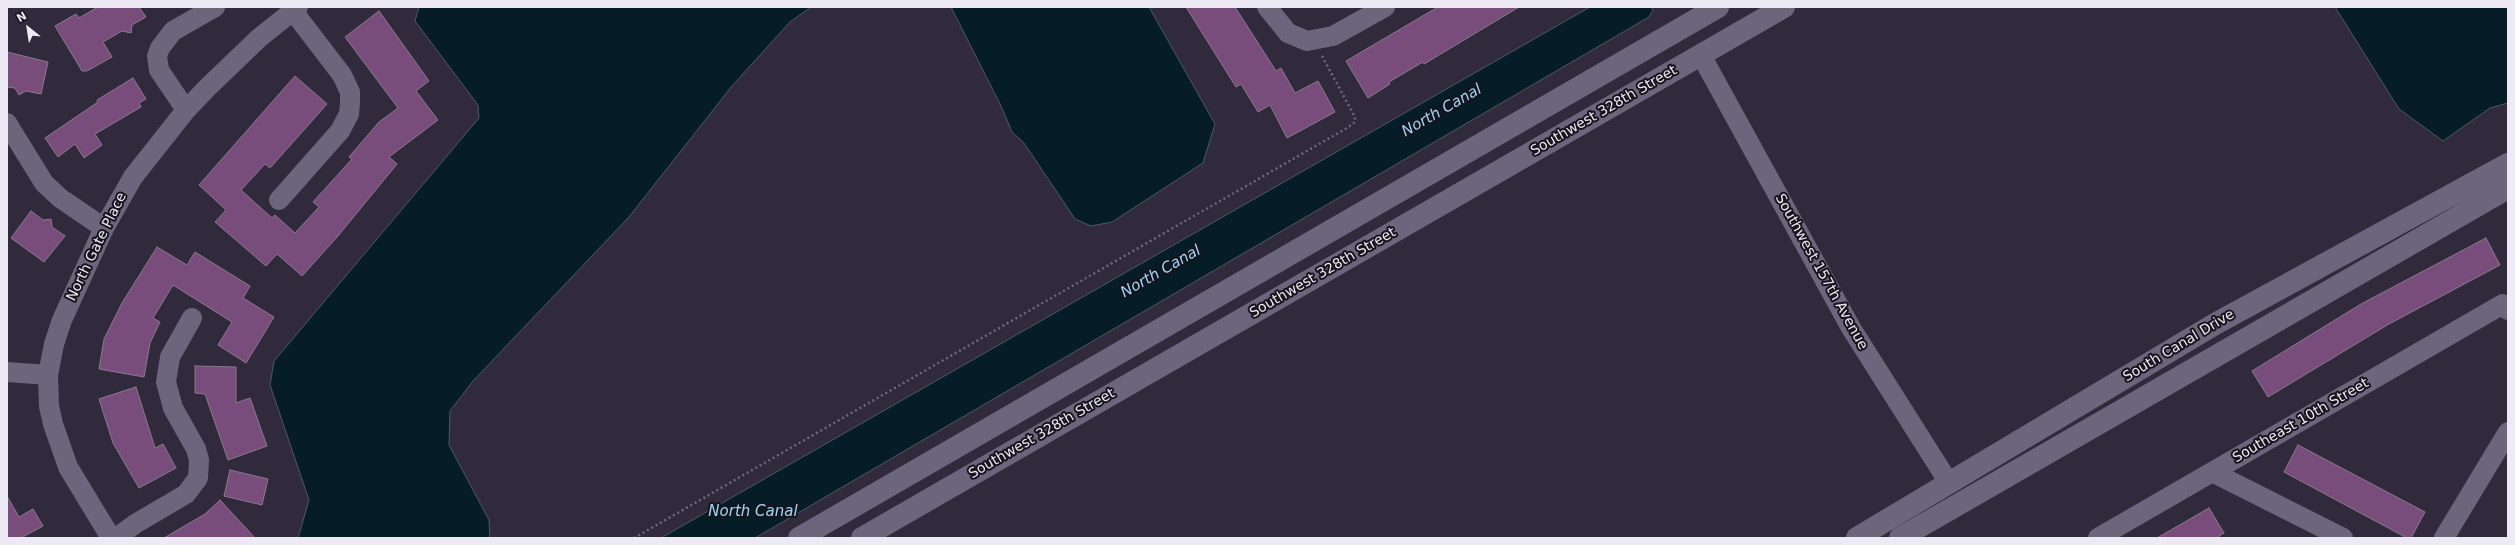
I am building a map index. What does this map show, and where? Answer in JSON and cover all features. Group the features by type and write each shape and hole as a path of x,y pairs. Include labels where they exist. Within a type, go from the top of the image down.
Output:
{"street":[{"path":"186,110 159,70 157,56 160,48 174,32 215,7"},
{"path":"1267,7 1288,33 1312,41 1342,32 1385,7"},
{"path":"799,538 1718,7"},
{"name":"Southwest 328th Street","path":"862,538 1784,7"},
{"path":"279,200 340,131 349,114 350,103 350,92 342,75 295,9"},
{"name":"North Gate Place","path":"111,538 76,482 56,438 49,406 48,375 54,344 62,320 104,228 133,177 186,110 259,38 295,9"},
{"name":"Southwest 157th Avenue","path":"1701,56 1851,328 1949,483"},
{"path":"7,123 44,183 60,198 104,228"},
{"name":"South Canal Drive","path":"1857,538 2215,324 2508,164"},
{"name":"South Canal Drive","path":"1900,538 2508,188"},
{"name":"Southeast 10th Street","path":"2098,538 2212,472 2506,307"},
{"path":"116,538 135,524 186,494 198,478 200,470 198,454 173,408 166,382 170,357 192,318"},
{"path":"7,372 48,375"},
{"path":"2444,538 2508,432"},
{"path":"2212,472 2343,538"}],"path":[{"path":"634,538 1355,122 1354,113 1312,41"}],"water":[{"path":"419,7 811,7 790,22 732,86 629,217 473,381 450,411 449,445 489,520 490,538 298,538 309,500 270,385 274,361 479,118 478,105 415,21"},
{"path":"951,7 1149,7 1215,124 1203,163 1112,222 1091,226 1075,219 1024,143 1012,132 1001,106"},
{"name":"North Canal","path":"1590,7 1651,7 1653,10 1649,17 755,538 661,538"},
{"path":"2335,7 2508,7 2508,103 2490,108 2443,141 2399,109"}],"building":[{"path":"98,7 139,7 146,17 132,25 131,33 122,31 103,42 112,57 87,71 82,71 55,26 76,14 79,18"},
{"path":"1186,7 1235,7 1276,71 1281,68 1295,93 1318,81 1335,112 1287,138 1270,105 1258,112 1241,84 1236,87"},
{"path":"1438,7 1519,7 1424,64 1423,62 1389,82 1390,84 1368,98 1346,61"},
{"path":"379,11 429,81 416,91 438,120 389,157 397,164 338,236 302,276 277,254 266,266 215,222 226,210 199,185 295,76 327,104 270,168 265,164 241,190 272,218 275,215 295,233 319,207 313,202 352,159 349,157 379,122 398,108 345,37"},
{"path":"7,52 48,62 41,94 26,91 19,95 15,88 7,87"},
{"path":"133,78 146,99 139,103 141,107 95,134 102,145 84,158 75,144 58,157 45,138 98,102 97,100"},
{"path":"31,211 43,220 51,219 52,227 65,236 44,262 11,238"},
{"path":"2486,238 2500,265 2389,324 2268,397 2252,371 2361,304"},
{"path":"157,247 187,265 195,252 250,286 243,298 274,317 246,363 218,345 232,322 173,285 153,318 160,322 150,343 144,377 99,369 104,339 122,303"},
{"path":"195,366 236,367 236,403 250,398 267,446 228,460 205,394 195,393"},
{"path":"136,387 155,448 163,444 176,468 139,488 113,443 99,399"},
{"path":"2298,445 2425,512 2411,538 2407,538 2284,472"},
{"path":"230,470 268,479 262,505 224,496"},
{"path":"7,496 19,517 33,509 43,526 21,538 7,538"},
{"path":"220,500 255,538 164,538 205,514"},
{"path":"2209,508 2224,533 2216,538 2157,538"}]}
